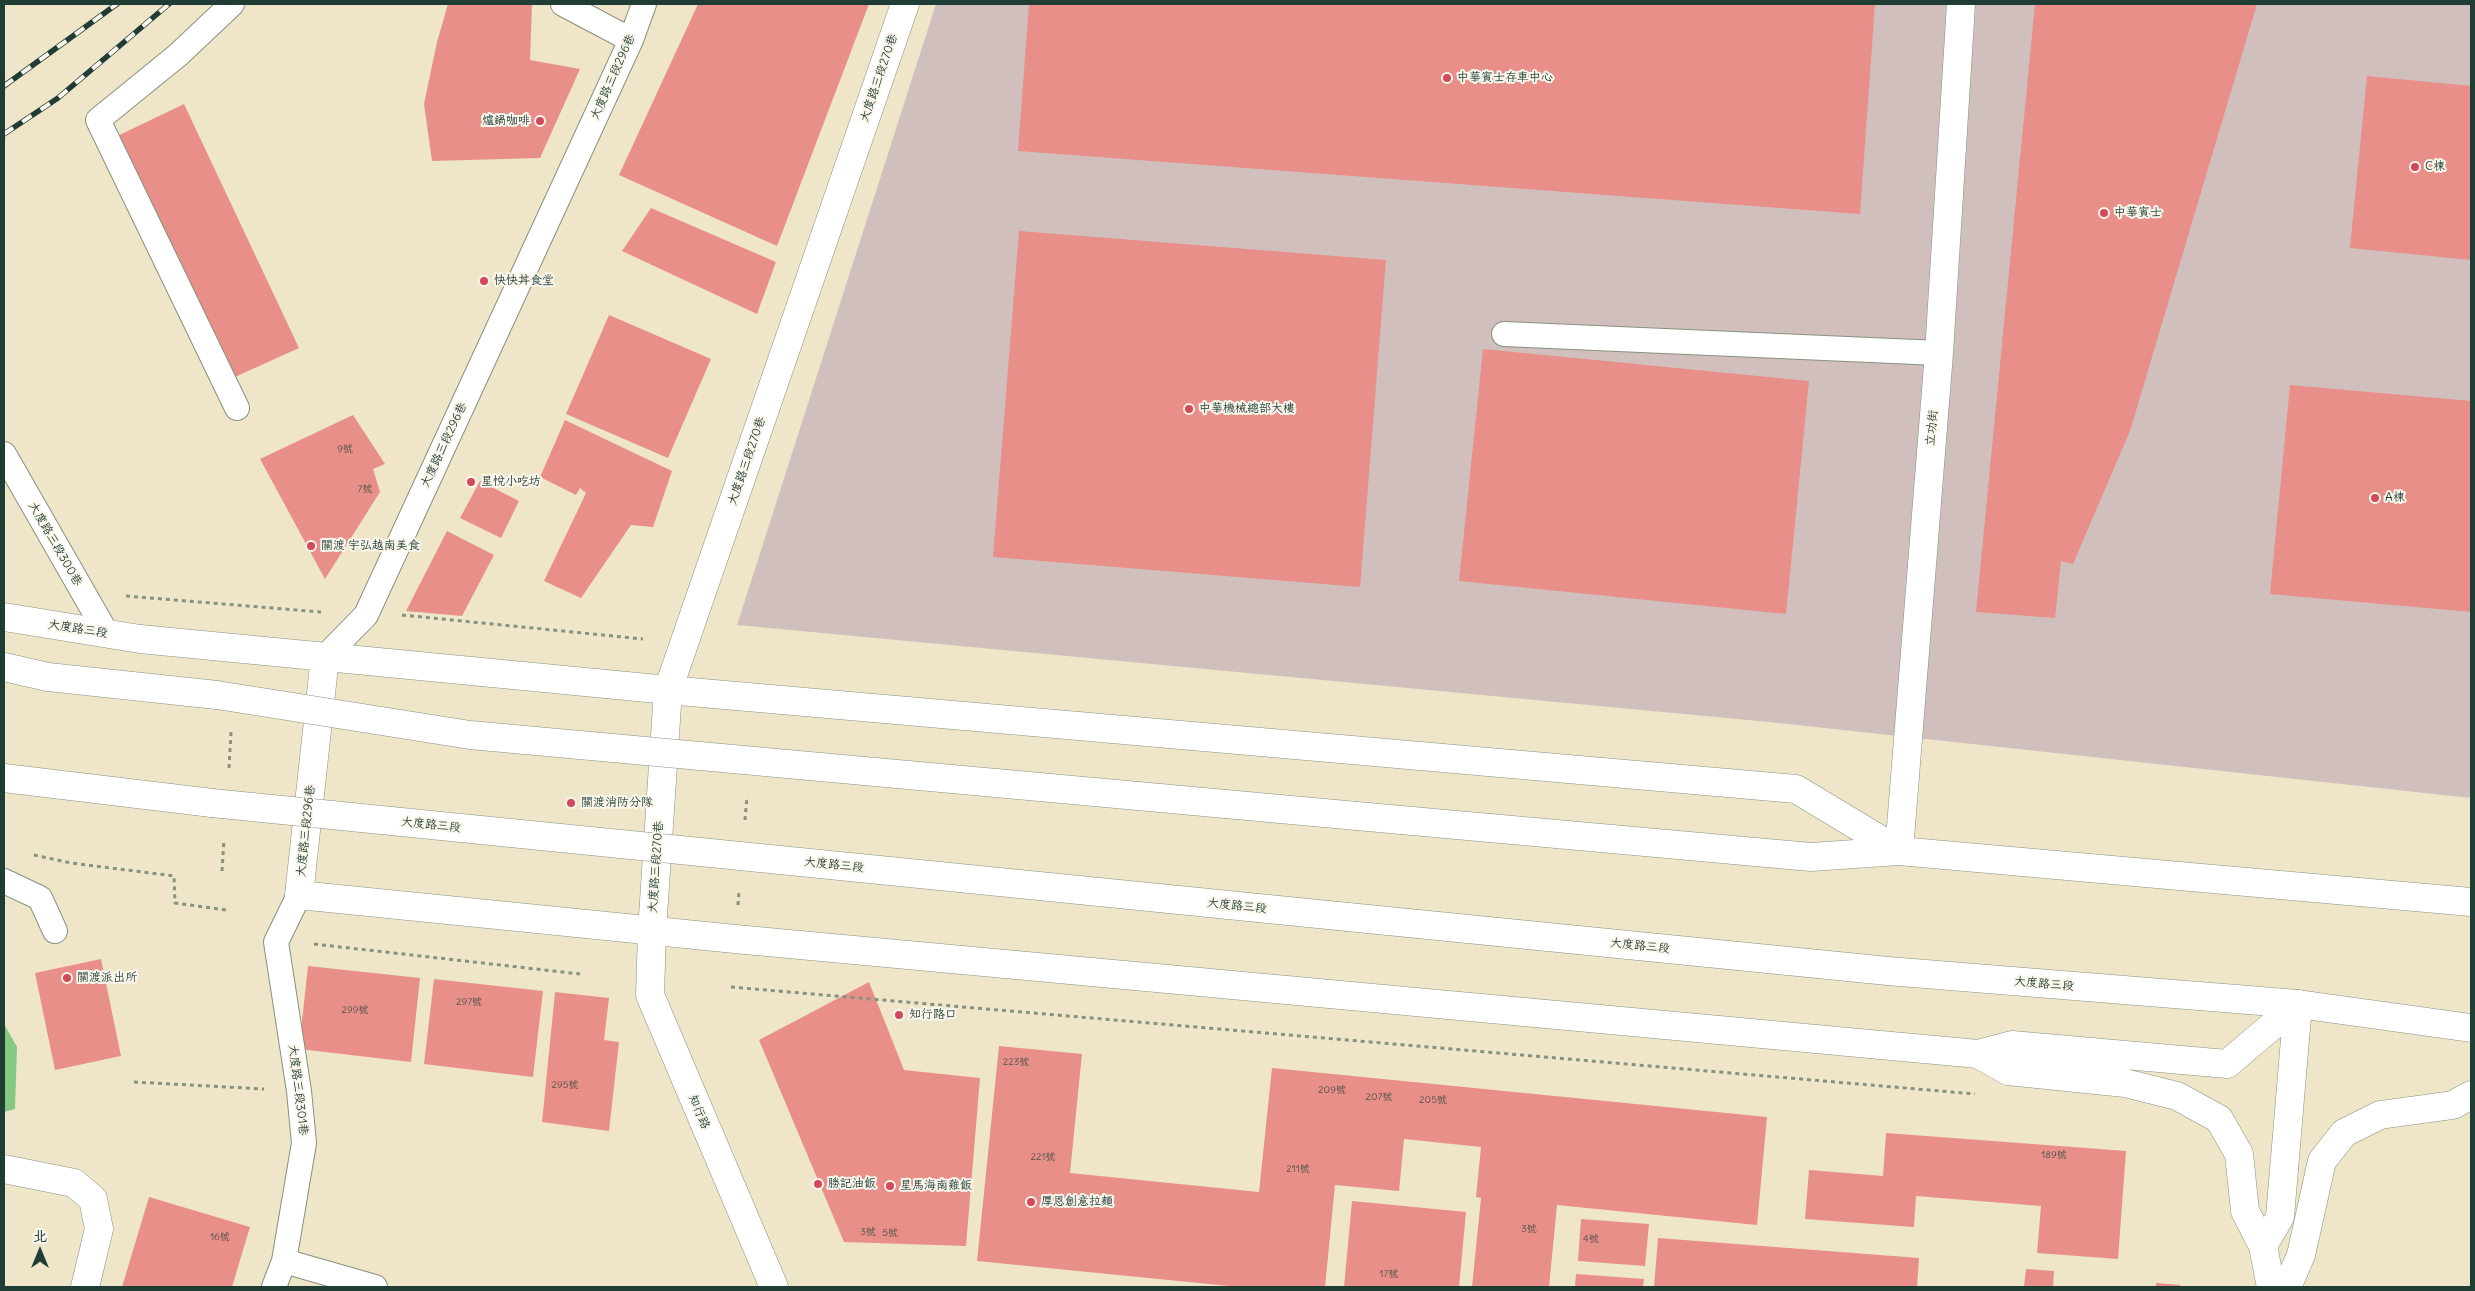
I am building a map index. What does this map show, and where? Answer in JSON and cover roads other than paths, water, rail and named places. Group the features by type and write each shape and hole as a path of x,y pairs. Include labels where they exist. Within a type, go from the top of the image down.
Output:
{"street":[{"name":"大度路三段270巷","path":"652,931 668,690 905,4"},
{"name":"立功街","path":"1899,852 1939,353 1961,4"},
{"name":"大度路三段","path":"4,617 140,639 668,690 1796,789 1899,852"},
{"name":"大度路三段296巷","path":"299,895 325,657"},
{"name":"大度路三段","path":"4,667 48,677 218,694 470,736 1811,857 1899,852 2471,902"},
{"name":"大度路三段","path":"5,784 212,803 1888,971 2298,1004 2471,1028"},
{"path":"299,895 652,931 1978,1054 2012,1045 2228,1064 2298,1004"},
{"name":"知行路","path":"652,931 650,995 774,1287"},
{"path":"2263,1246 2280,1217 2298,1004"},
{"path":"1978,1054 2008,1071 2125,1083 2177,1096 2219,1119 2239,1154 2246,1211 2263,1246 2271,1287"},
{"path":"2287,1287 2301,1255 2322,1160 2344,1133 2380,1116 2453,1105 2471,1094"},
{"path":"4,1169 74,1183 93,1199 99,1229 85,1287"}],"lane":[{"path":"232,4 178,55 98,120 237,408"},
{"path":"564,4 630,40"},
{"name":"大度路三段296巷","path":"325,657 366,615 630,40 644,4"},
{"path":"1504,334 1939,353"},
{"name":"大度路三段300巷","path":"4,454 107,634"},
{"path":"4,882 40,898 55,931"},
{"name":"大度路三段301巷","path":"274,1287 284,1261 304,1143 300,1091 276,942 299,895"},
{"path":"284,1261 374,1287"}],"railway":[{"path":"4,86 117,4"},
{"path":"4,134 58,98 169,4"}],"place":[{"name":"中華賓士存車中心","path":"1447,78"},
{"name":"爐鍋咖啡","path":"540,121"},
{"name":"C棟","path":"2415,167"},
{"name":"中華賓士","path":"2104,213"},
{"name":"快快丼食堂","path":"484,281"},
{"name":"中華機械總部大樓","path":"1189,409"},
{"name":"星悦小吃坊","path":"471,482"},
{"name":"A棟","path":"2375,498"},
{"name":"關渡 宇弘越南美食","path":"311,546"},
{"name":"關渡消防分隊","path":"571,803"},
{"name":"關渡派出所","path":"67,978"},
{"name":"知行路口","path":"899,1015"},
{"name":"勝記油飯","path":"818,1184"},
{"name":"星馬海南雞飯","path":"890,1186"},
{"name":"厚恩創意拉麵","path":"1031,1202"}]}
